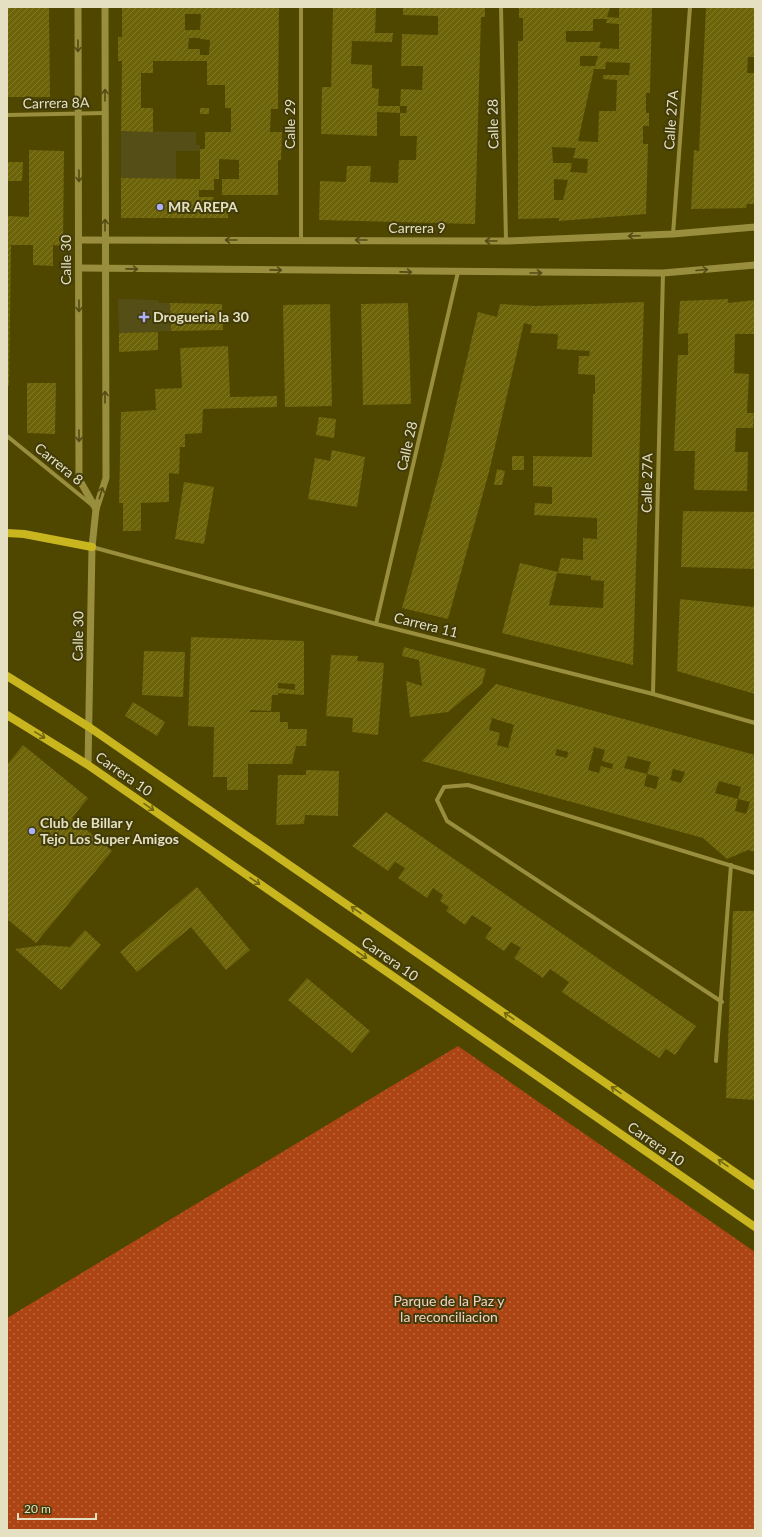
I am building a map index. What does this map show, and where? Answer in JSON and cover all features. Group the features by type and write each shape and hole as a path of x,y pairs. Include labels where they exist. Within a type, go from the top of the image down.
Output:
{"main road":[{"path":"7,533 24,534 92,547"},
{"name":"Carrera 10","path":"7,676 89,727 755,1186"},
{"name":"Carrera 10","path":"7,715 88,765 755,1227"}],"street":[{"name":"Calle 30","path":"78,7 79,479 96,509"},
{"name":"Calle 30","path":"88,765 92,547 96,509 106,478 104,7"},
{"name":"Calle 29","path":"301,7 301,240"},
{"name":"Calle 28","path":"501,7 506,241"},
{"name":"Calle 27A","path":"673,234 690,7"},
{"name":"Carrera 8A","path":"7,115 105,113"},
{"name":"Carrera 9","path":"79,240 506,241 673,234 755,227"},
{"path":"79,268 663,273 755,266"},
{"name":"Calle 28","path":"376,624 458,272"},
{"name":"Calle 27A","path":"653,694 663,273"},
{"name":"Carrera 8","path":"7,436 96,509"},
{"name":"Carrera 11","path":"92,547 376,624 653,694 755,723"},
{"path":"722,1002 447,821 437,800 444,787 468,785 755,873"},
{"path":"716,1061 722,1002 731,865"}],"shaded area":[{"path":"121,131 196,132 196,145 200,145 200,151 176,151 176,179 121,178"},
{"name":"Drogueria la 30","path":"118,299 158,300 159,303 170,303 171,331 119,333"}],"green space":[{"name":"Parque de la Paz y la reconciliacion","path":"458,1046 755,1252 755,1530 7,1530 7,1318"}],"building":[{"path":"7,7 49,7 50,97 7,97"},
{"path":"122,7 279,7 278,109 271,109 270,132 282,132 281,160 278,160 278,195 222,195 222,179 239,179 239,160 219,159 219,179 214,179 214,190 199,190 199,197 214,197 213,200 228,200 228,218 121,218 121,178 200,179 200,149 205,149 205,132 231,132 231,108 225,108 225,85 207,85 207,61 153,61 153,73 141,73 141,108 153,108 153,132 121,131 122,61 118,61 118,37 122,37","holes":["185,14 201,14 200,30 185,30","189,38 210,40 209,55 200,55 200,49 188,49"]},
{"path":"333,7 376,8 375,33 393,33 392,42 352,41 351,64 372,65 372,88 379,89 378,106 400,106 400,113 377,112 377,136 321,134 322,87 331,87"},
{"path":"403,7 485,7 485,17 481,17 475,224 319,220 320,181 346,182 347,166 371,166 370,182 398,183 399,160 416,160 417,136 400,136 400,113 406,113 407,106 400,106 401,89 422,90 423,66 401,66 402,34 438,35 438,16 403,15"},
{"path":"519,7 610,7 607,17 619,18 619,7 652,7 650,93 646,93 646,113 649,113 649,126 643,126 643,144 648,144 646,214 559,221 559,218 518,219 518,41 523,41 523,18 519,18","holes":["593,19 607,19 606,23 619,24 619,49 599,48 601,42 566,42 566,31 593,31","580,56 598,56 595,66 580,66","606,62 630,63 629,75 603,75 603,79 617,80 616,111 599,111 598,142 578,141 594,69 605,69","552,147 576,148 573,158 588,159 587,173 570,172 572,163 553,163","554,179 568,180 563,200 554,200"]},
{"path":"706,7 755,7 755,57 748,57 747,73 755,73 755,204 747,204 746,208 691,209 694,150 699,151"},
{"path":"200,108 209,108 209,114 200,114"},
{"path":"29,150 64,151 63,246 53,245 53,266 33,265 33,245 11,245 9,386 7,386 7,216 29,217"},
{"path":"7,162 23,162 22,181 7,181"},
{"path":"728,299 728,303 755,300 755,334 735,334 734,373 749,374 747,413 754,413 753,428 736,428 735,452 748,452 747,491 694,490 695,451 674,451 678,355 688,355 688,333 678,334 680,301"},
{"path":"644,302 633,665 502,633 520,563 558,572 561,558 583,560 583,538 597,539 597,518 534,515 535,503 552,504 552,487 533,486 533,456 592,457 593,394 595,394 595,375 578,374 579,356 589,356 590,351 557,349 558,334 530,333 532,325 524,323 489,472 448,619 402,608 443,460 478,312 497,317 500,304 536,306","holes":["557,573 591,576 591,580 604,581 603,608 549,605"]},
{"path":"170,303 222,304 223,330 171,331"},
{"path":"408,303 411,404 363,405 361,304"},
{"path":"330,304 332,406 285,407 283,305"},
{"path":"158,332 158,350 119,352 119,333"},
{"path":"228,346 230,397 277,396 277,407 203,409 202,433 185,434 185,447 180,447 179,474 169,473 169,502 141,503 141,531 123,531 123,503 119,503 121,412 156,410 155,389 182,388 180,348"},
{"path":"27,383 56,383 55,434 27,433"},
{"path":"319,417 336,419 334,438 316,435"},
{"path":"332,450 365,457 357,507 308,499 315,458 330,461"},
{"path":"512,456 524,456 524,470 512,470"},
{"path":"497,469 505,471 502,485 494,485"},
{"path":"184,482 214,487 204,544 175,539"},
{"path":"683,511 755,512 755,569 681,567"},
{"path":"680,599 753,607 755,603 755,694 677,671"},
{"path":"191,637 304,641 304,695 278,693 278,695 272,695 271,711 250,710 250,712 280,712 280,722 288,722 288,729 307,729 306,746 296,746 292,764 248,764 248,790 227,790 227,777 213,777 214,727 188,726","holes":["278,683 295,684 295,690 278,688"]},
{"path":"404,647 486,669 482,684 448,712 410,717 406,681 422,686 419,660 402,656"},
{"path":"144,651 185,652 183,697 142,695"},
{"path":"331,655 358,656 357,661 384,663 378,735 352,732 353,718 326,716"},
{"path":"496,684 755,755 755,852 748,850 727,859 703,838 422,761","holes":["492,718 514,725 508,748 497,745 500,733 489,730","594,747 605,750 602,761 613,764 612,769 601,766 599,773 588,770","557,749 568,752 567,758 555,755","628,756 651,762 647,774 624,768","673,769 685,772 681,783 670,780","647,774 659,777 656,789 644,786","719,781 741,787 738,799 715,793","738,799 750,802 746,814 735,811"]},
{"path":"133,702 165,722 157,736 125,716"},
{"path":"23,745 88,798 72,818 112,851 36,943 7,919 7,765"},
{"path":"306,770 339,771 338,816 305,815 304,824 276,825 278,775 306,775"},
{"path":"386,812 696,1026 675,1055 666,1049 659,1058 562,992 569,982 550,969 543,978 514,958 521,948 511,942 504,951 485,938 492,928 472,915 465,925 446,911 449,907 440,901 443,895 433,888 427,898 398,878 405,868 395,862 388,871 352,846"},
{"path":"197,887 250,950 226,970 191,927 137,972 120,952"},
{"path":"733,911 755,911 755,1100 726,1098"},
{"path":"85,930 101,945 61,990 15,949 44,945 70,947"},
{"path":"307,978 370,1031 352,1053 288,1000"}],"place":[{"name":"MR AREPA","path":"160,207"},
{"name":"Drogueria la 30","path":"144,317"},
{"name":"Club de Billar y Tejo Los Super Amigos","path":"32,831"}]}
